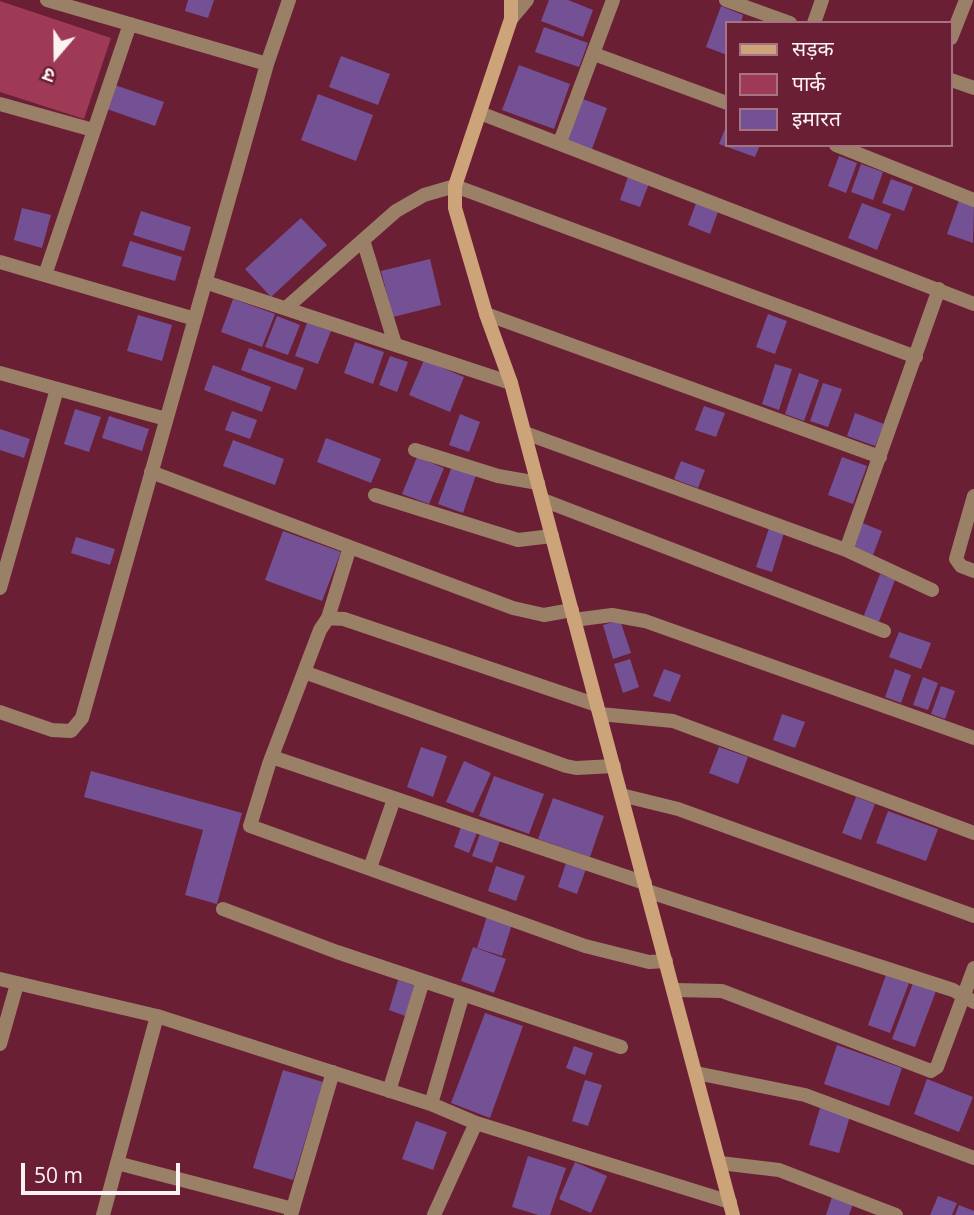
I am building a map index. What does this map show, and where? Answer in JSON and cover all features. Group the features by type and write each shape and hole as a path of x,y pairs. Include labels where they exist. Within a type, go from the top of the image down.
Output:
{"street":[{"path":"47,0 267,64"},
{"path":"0,712 52,730 71,731 82,718 267,64 289,0"},
{"path":"511,0 511,19 455,186 460,231 525,433 732,1209"},
{"path":"511,19 527,0"},
{"path":"560,142 613,0"},
{"path":"726,0 784,21"},
{"path":"815,21 822,0"},
{"path":"953,33 966,0"},
{"path":"45,275 130,24"},
{"path":"594,54 726,103"},
{"path":"953,81 974,88"},
{"path":"0,104 93,131"},
{"path":"480,113 974,303"},
{"path":"841,147 974,200"},
{"path":"286,308 396,211 415,200 455,186 916,357"},
{"path":"363,240 395,344"},
{"path":"0,262 195,319"},
{"path":"205,282 511,383"},
{"path":"846,550 939,289"},
{"path":"486,314 880,457"},
{"path":"0,373 166,419"},
{"path":"0,588 57,388"},
{"path":"525,433 846,550 932,590"},
{"path":"415,450 498,476 538,483"},
{"path":"151,472 513,608 544,615 612,615 645,621 974,738"},
{"path":"376,495 518,540 552,536"},
{"path":"974,497 956,559 961,566 974,571"},
{"path":"542,500 884,631"},
{"path":"350,547 328,618 320,630 272,757 251,822 252,828 585,946 649,962 666,961"},
{"path":"328,618 344,619 599,710 673,721 974,833"},
{"path":"304,672 566,766 614,766"},
{"path":"272,757 969,999"},
{"path":"621,795 678,809 974,916"},
{"path":"369,868 394,799"},
{"path":"222,908 423,981 621,1047"},
{"path":"674,990 722,991 931,1071 937,1067 969,999 974,968"},
{"path":"0,979 157,1016 430,1104 476,1123 732,1209"},
{"path":"389,1091 423,981"},
{"path":"0,1044 18,984"},
{"path":"430,1104 463,994"},
{"path":"103,1215 157,1016"},
{"path":"117,1163 292,1212 333,1072"},
{"path":"696,1073 805,1095 974,1158"},
{"path":"434,1215 476,1123"},
{"path":"720,1163 779,1170 896,1215"}],"green space":[{"path":"0,1 111,38 84,119 0,92"}],"building":[{"path":"188,0 214,0 208,18 185,11"},
{"path":"549,0 568,0 593,10 583,37 541,21"},
{"path":"721,6 743,15 742,21 726,21 726,55 706,47"},
{"path":"544,27 588,43 579,67 535,52"},
{"path":"341,56 390,74 378,105 329,87"},
{"path":"519,65 570,84 554,129 502,110"},
{"path":"115,85 164,102 155,126 107,109"},
{"path":"318,94 373,115 356,161 301,140"},
{"path":"580,98 607,108 592,149 564,139"},
{"path":"726,126 726,147 719,144"},
{"path":"727,147 759,147 755,157"},
{"path":"839,156 857,163 846,193 828,186"},
{"path":"861,164 883,172 873,200 851,192"},
{"path":"630,171 651,178 640,207 620,200"},
{"path":"891,179 913,187 904,211 882,203"},
{"path":"698,198 720,206 710,234 688,225"},
{"path":"959,200 974,205 973,243 947,234"},
{"path":"862,203 891,214 877,250 848,238"},
{"path":"22,208 51,215 42,248 14,240"},
{"path":"141,211 191,227 184,251 133,235"},
{"path":"301,218 327,245 271,297 245,269"},
{"path":"130,241 182,257 175,281 122,266"},
{"path":"430,259 441,305 393,317 381,271"},
{"path":"233,299 275,314 262,347 221,332"},
{"path":"768,314 787,321 775,354 756,347"},
{"path":"138,315 172,325 162,361 127,351"},
{"path":"277,316 300,325 288,355 265,347"},
{"path":"307,323 331,331 318,364 295,356"},
{"path":"355,342 384,352 373,384 344,373"},
{"path":"249,348 304,368 296,390 241,370"},
{"path":"390,356 408,362 397,392 379,385"},
{"path":"424,360 464,377 450,412 409,395"},
{"path":"775,364 792,369 779,410 762,404"},
{"path":"213,365 271,387 262,412 204,390"},
{"path":"799,373 819,380 804,421 785,414"},
{"path":"823,383 842,389 828,427 810,421"},
{"path":"704,406 725,413 716,437 695,430"},
{"path":"75,409 101,417 89,452 64,444"},
{"path":"232,411 257,420 250,439 225,430"},
{"path":"855,413 884,424 875,446 847,436"},
{"path":"460,414 480,422 469,452 449,445"},
{"path":"109,416 149,429 142,451 102,438"},
{"path":"0,429 30,439 24,458 0,450"},
{"path":"326,438 381,459 371,483 317,462"},
{"path":"233,440 284,459 275,485 223,466"},
{"path":"417,457 444,468 429,504 402,494"},
{"path":"842,457 867,466 853,504 828,495"},
{"path":"681,461 705,470 698,488 674,479"},
{"path":"452,466 476,475 463,513 438,504"},
{"path":"860,522 882,531 873,555 851,545"},
{"path":"769,528 784,533 772,572 756,567"},
{"path":"283,531 341,552 322,601 265,580"},
{"path":"76,537 115,549 110,565 71,553"},
{"path":"880,574 895,580 878,624 863,618"},
{"path":"620,620 631,653 613,659 603,625"},
{"path":"899,632 931,643 921,669 889,657"},
{"path":"630,659 639,687 623,693 614,664"},
{"path":"664,669 681,675 670,702 653,696"},
{"path":"895,669 911,675 901,703 885,697"},
{"path":"923,677 938,683 928,710 913,705"},
{"path":"941,686 955,691 945,719 931,714"},
{"path":"782,714 805,722 795,748 773,740"},
{"path":"421,747 447,756 433,797 407,787"},
{"path":"719,747 748,757 738,784 709,773"},
{"path":"464,761 491,773 473,813 446,802"},
{"path":"91,771 242,813 217,904 185,895 203,830 84,797"},
{"path":"494,776 544,794 529,834 479,816"},
{"path":"856,797 875,804 861,840 842,833"},
{"path":"553,798 604,816 590,857 538,839"},
{"path":"888,811 938,829 926,861 876,843"},
{"path":"462,824 478,830 469,853 454,847"},
{"path":"481,831 501,838 492,863 472,856"},
{"path":"566,863 586,869 577,894 558,887"},
{"path":"496,866 525,876 516,901 488,891"},
{"path":"488,913 513,921 502,956 477,948"},
{"path":"473,947 506,959 494,993 461,981"},
{"path":"886,975 909,983 890,1033 868,1025"},
{"path":"398,980 416,986 405,1016 389,1010"},
{"path":"913,983 936,991 915,1047 892,1039"},
{"path":"485,1013 523,1026 490,1118 451,1103"},
{"path":"837,1045 902,1068 889,1106 824,1084"},
{"path":"574,1046 593,1053 585,1075 566,1068"},
{"path":"283,1070 323,1082 293,1180 253,1168"},
{"path":"927,1079 973,1097 959,1132 914,1114"},
{"path":"585,1080 602,1085 588,1126 572,1121"},
{"path":"820,1108 850,1116 839,1153 809,1145"},
{"path":"416,1121 447,1132 433,1170 402,1159"},
{"path":"528,1156 566,1168 550,1215 538,1215 512,1207"},
{"path":"575,1162 607,1176 591,1213 559,1199"},
{"path":"938,1196 957,1203 952,1215 930,1215"},
{"path":"832,1197 853,1204 849,1215 826,1215"},
{"path":"959,1205 974,1211 974,1215 955,1215"}]}
